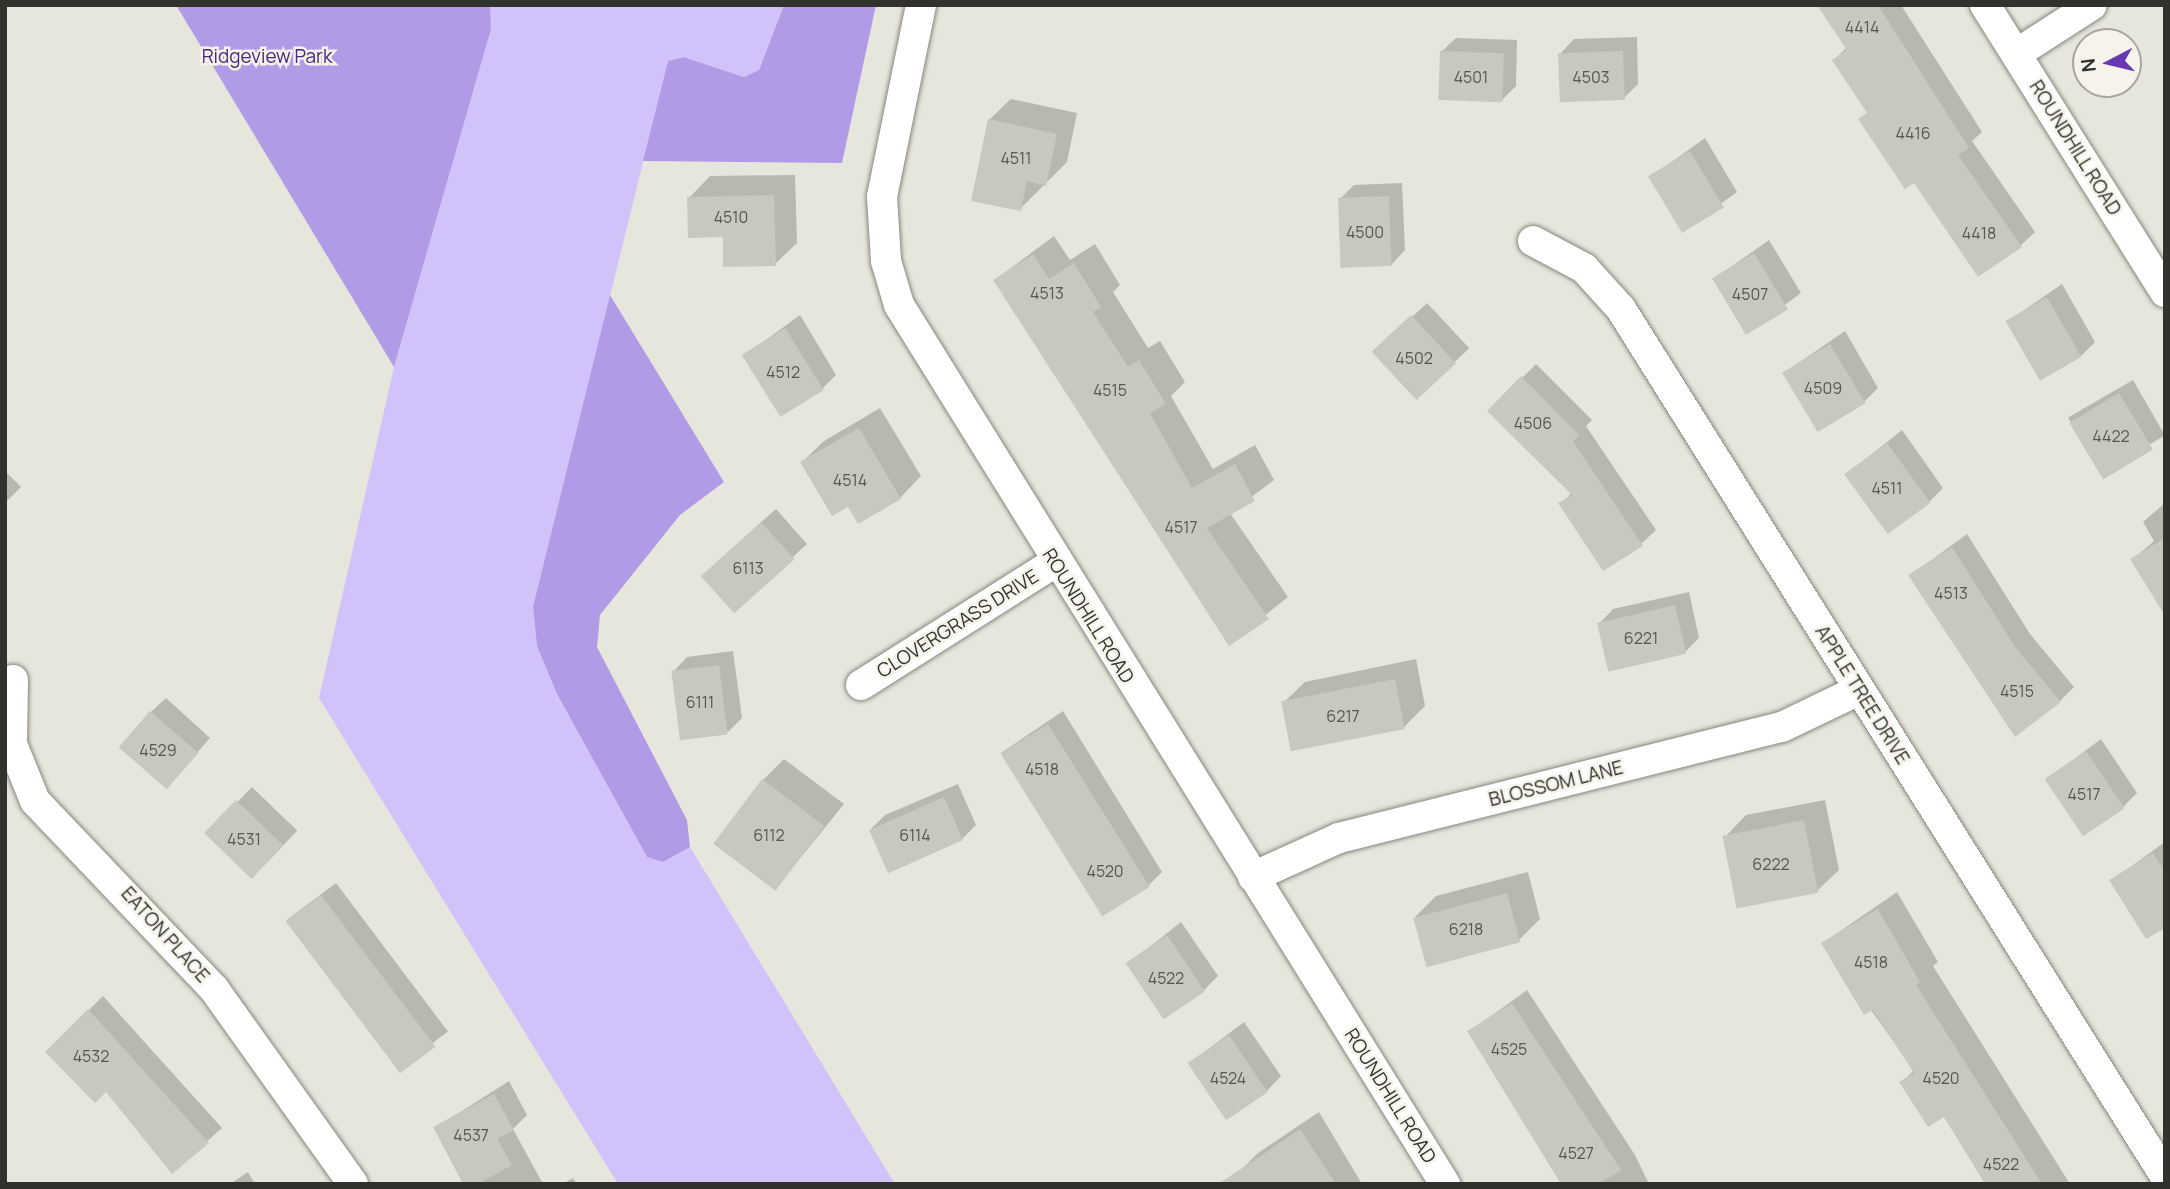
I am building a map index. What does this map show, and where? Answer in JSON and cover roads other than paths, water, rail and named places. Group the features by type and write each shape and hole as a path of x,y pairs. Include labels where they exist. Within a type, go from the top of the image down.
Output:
{"street":[{"name":"ROUNDHILL ROAD","path":"920,5 884,174 886,261 912,331 1054,563 1445,1184"},
{"name":"ROUNDHILL ROAD","path":"1985,5 2165,292"},
{"path":"2016,54 2092,5"},
{"name":"APPLE TREE DRIVE","path":"1533,241 1584,268 1621,309 2165,1176"},
{"name":"CLOVERGRASS DRIVE","path":"861,685 1054,563"},
{"name":"EATON PLACE","path":"13,680 12,744 35,801 214,989 353,1184"},
{"name":"BLOSSOM LANE","path":"1253,877 1339,838 1782,727 1859,690"}],"park label":[{"name":"Ridgeview Park","path":"267,57"}]}
